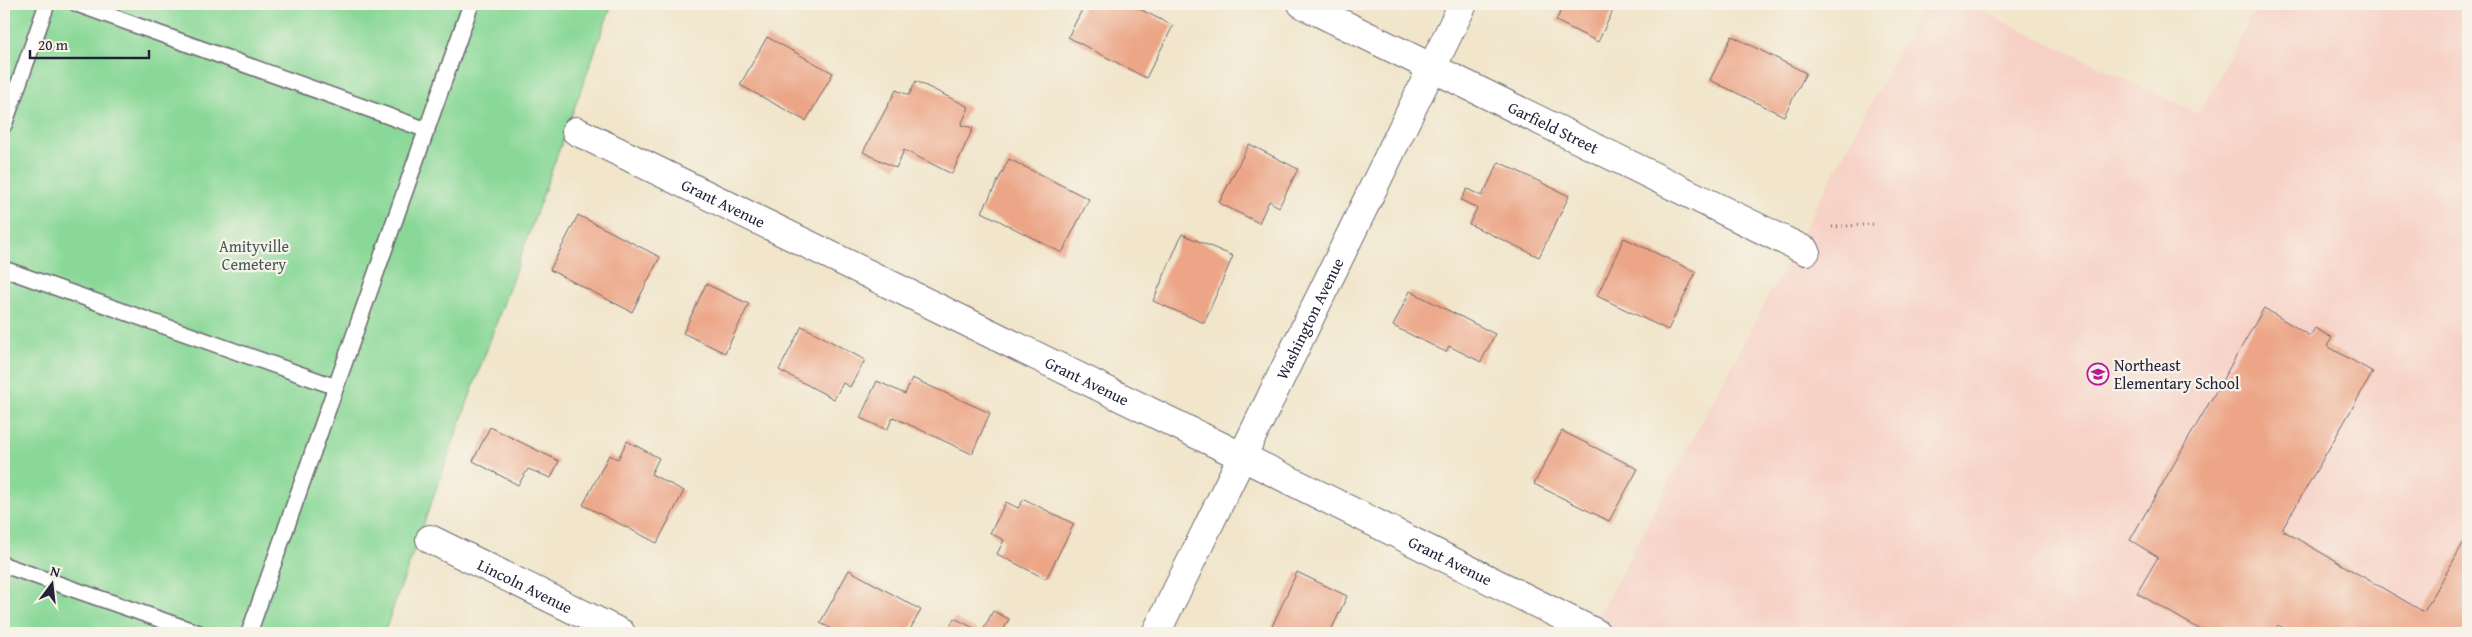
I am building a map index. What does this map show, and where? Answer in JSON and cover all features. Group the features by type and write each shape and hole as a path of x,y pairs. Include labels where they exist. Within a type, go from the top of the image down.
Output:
{"street":[{"name":"Garfield Street","path":"1302,4 1806,250"},
{"name":"Washington Avenue","path":"1156,633 1463,4"},
{"name":"Grant Avenue","path":"576,132 1243,457 1596,633"},
{"name":"Lincoln Avenue","path":"430,539 621,633"}],"lane":[{"path":"4,126 47,4"},
{"path":"78,4 427,130"},
{"path":"249,633 472,4"},
{"path":"4,269 336,387"},
{"path":"4,565 199,633"}],"shaded area":[{"name":"Northeast Elementary School","path":"1924,4 1967,4 2199,114 2257,4 2468,4 2468,633 1589,633"}],"green space":[{"name":"Amityville Cemetery","path":"4,4 612,4 384,633 4,633"}],"building":[{"path":"1085,4 1130,4 1173,26 1146,78 1068,37"},
{"path":"1564,4 1616,4 1598,42 1556,21"},
{"path":"1732,36 1806,73 1784,116 1710,80"},
{"path":"767,37 833,73 806,121 740,85"},
{"path":"916,81 969,107 961,125 973,128 952,174 904,150 896,168 863,152 896,90 909,95"},
{"path":"1249,144 1298,169 1279,207 1269,201 1259,223 1219,203"},
{"path":"1009,159 1089,199 1062,253 982,212"},
{"path":"1499,162 1569,196 1539,257 1469,224 1477,208 1461,200 1467,189 1482,196"},
{"path":"578,215 660,257 632,312 550,270"},
{"path":"1182,234 1233,256 1204,323 1153,301"},
{"path":"1624,238 1696,272 1668,330 1597,296"},
{"path":"706,284 749,304 725,353 683,333"},
{"path":"1410,291 1495,334 1481,362 1449,346 1446,352 1393,326"},
{"path":"2264,308 2310,336 2315,328 2332,338 2327,346 2373,372 2282,530 2424,612 2468,535 2468,633 2293,633 2278,625 2273,633 2206,633 2137,593 2158,557 2130,540"},
{"path":"802,326 865,360 850,387 843,383 834,399 779,370"},
{"path":"912,378 990,413 972,454 893,417 887,430 860,418 877,381 905,394"},
{"path":"490,427 559,461 551,478 528,469 518,485 473,461"},
{"path":"1562,431 1638,469 1609,521 1534,484"},
{"path":"627,441 659,458 651,474 684,491 657,543 583,505 609,455 618,459"},
{"path":"1024,499 1074,524 1046,579 997,554 1004,540 990,533 1006,502 1018,508"},
{"path":"849,570 921,610 908,633 840,633 820,623"},
{"path":"1297,572 1347,596 1330,633 1269,633"},
{"path":"993,611 1009,619 1002,633 947,633 954,618 982,632"}],"place":[{"name":"Northeast Elementary School","path":"2098,374"}]}
